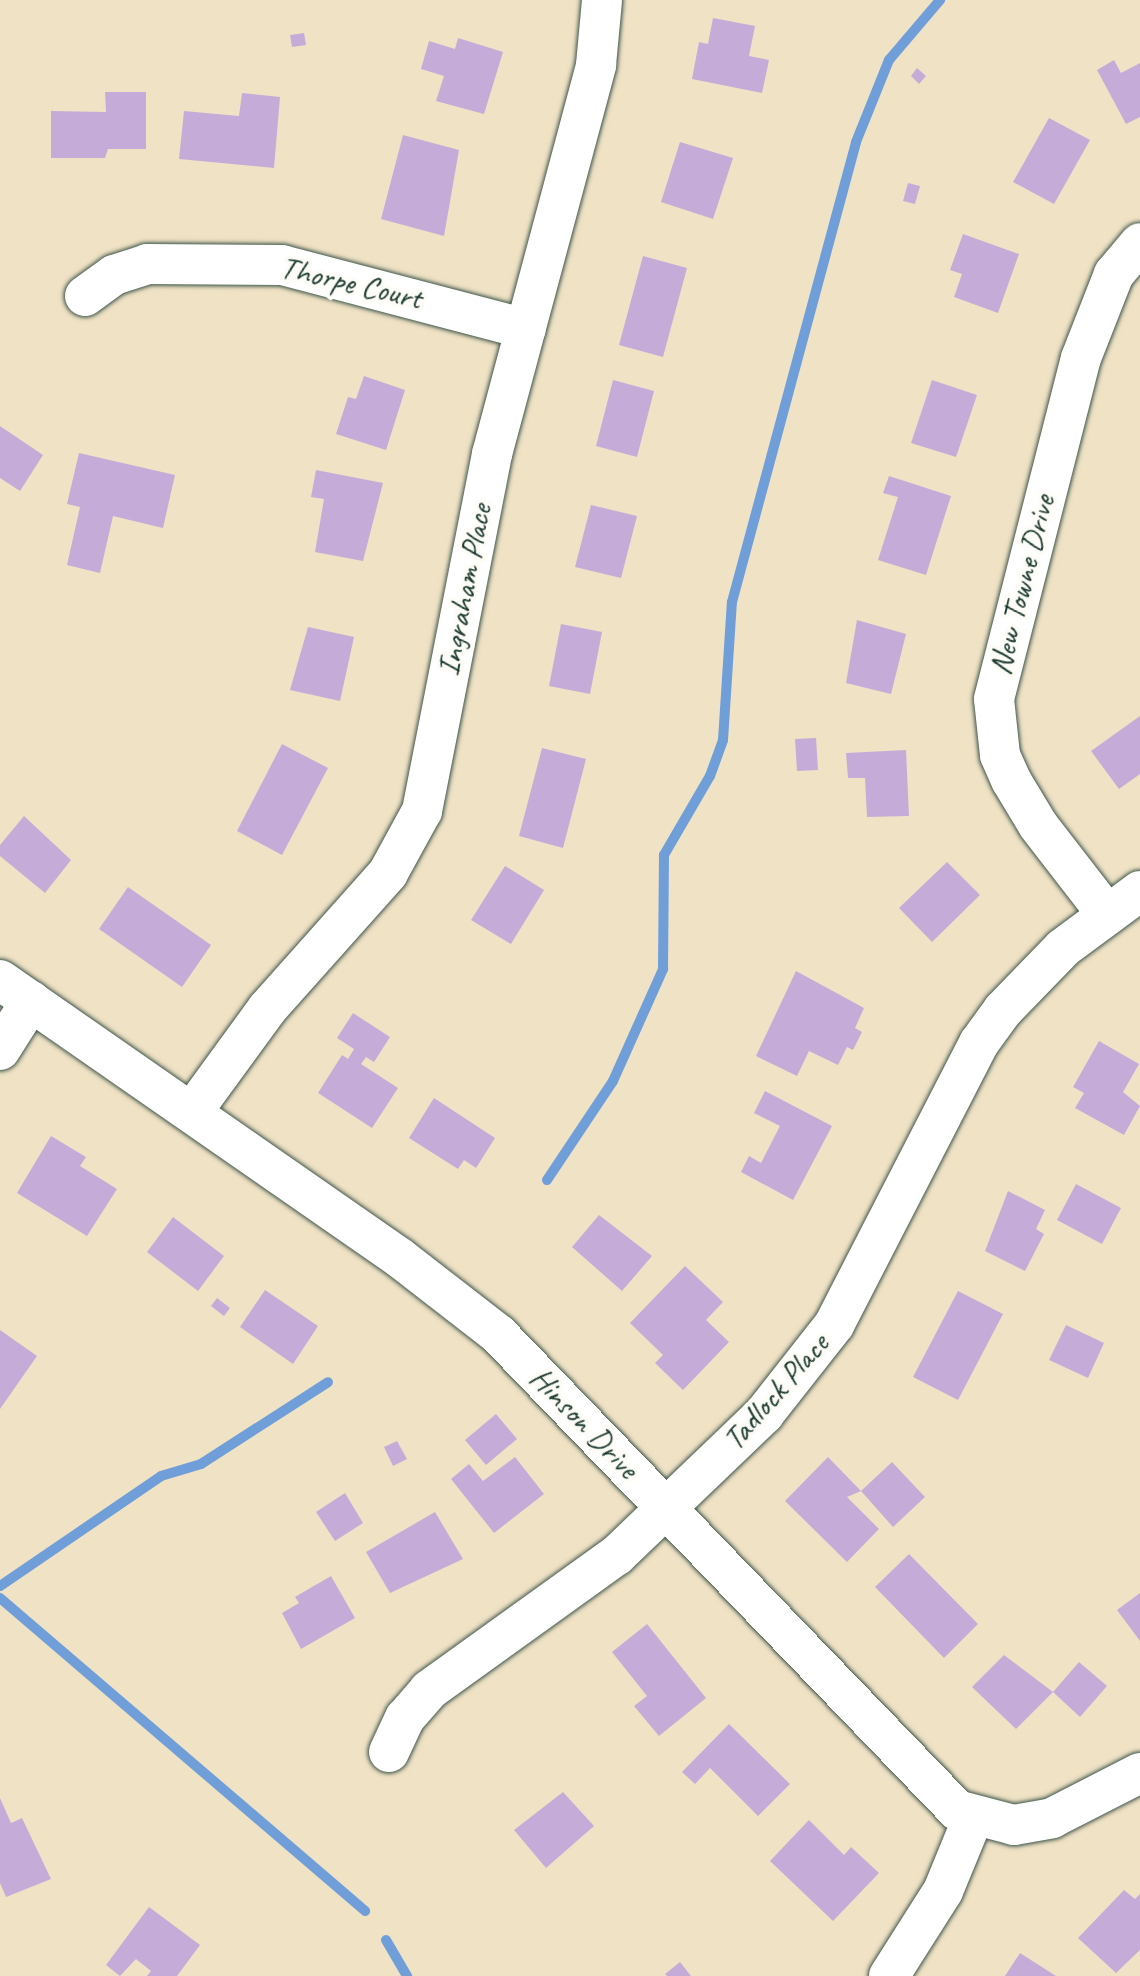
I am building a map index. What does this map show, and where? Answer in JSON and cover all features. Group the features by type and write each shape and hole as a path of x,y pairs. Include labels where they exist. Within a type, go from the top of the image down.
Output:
{"street":[{"name":"Ingraham Place","path":"192,1112 267,1009 388,873 422,811 492,454 596,65 602,0"},
{"name":"New Towne Drive","path":"1106,913 1038,825 1011,780 1000,755 994,699 1081,358 1114,274 1140,243"},
{"name":"Thorpe Court","path":"85,296 114,275 147,264 282,265 526,329"},
{"name":"Tadlock Place","path":"389,1752 405,1718 429,1690 617,1555 764,1414 807,1365 834,1325 979,1043 1025,981 1106,913 1140,891"},
{"name":"Hinson Drive","path":"15,990 400,1258 498,1334 926,1781 973,1818 1014,1825 1052,1818 1140,1773"},
{"path":"0,1050 15,990"},
{"path":"889,1976 943,1891 973,1818"}],"building":[{"path":"713,18 755,26 749,56 769,60 762,93 692,79 699,42 708,44"},
{"path":"304,33 306,45 292,47 290,35"},
{"path":"458,38 503,52 484,114 436,101 444,76 421,69 429,41 455,49"},
{"path":"1114,60 1121,73 1140,63 1140,117 1126,124 1097,70"},
{"path":"917,68 926,76 919,84 911,76"},
{"path":"105,92 146,92 146,149 108,149 105,158 51,158 51,111 106,112"},
{"path":"242,93 280,97 274,168 179,159 184,111 239,116"},
{"path":"1049,118 1090,140 1054,204 1013,182"},
{"path":"403,135 459,150 444,236 381,219"},
{"path":"680,142 733,158 713,219 661,202"},
{"path":"908,183 920,186 915,204 903,201"},
{"path":"963,234 1019,254 998,313 954,297 962,274 950,270"},
{"path":"643,256 687,268 663,357 619,345"},
{"path":"364,376 405,390 386,450 336,434 348,397 356,399"},
{"path":"613,380 654,391 637,457 596,446"},
{"path":"932,380 977,395 956,457 911,443"},
{"path":"0,426 43,455 20,491 0,478"},
{"path":"79,453 175,475 163,528 113,516 100,573 67,565 80,507 67,504"},
{"path":"316,470 383,483 363,561 315,552 324,499 311,497"},
{"path":"889,476 951,496 926,575 878,560 898,497 883,493"},
{"path":"591,505 637,516 621,578 575,567"},
{"path":"857,620 906,634 891,694 846,683"},
{"path":"561,624 602,632 590,694 549,686"},
{"path":"308,627 354,637 340,701 290,690"},
{"path":"1140,716 1140,774 1119,789 1091,751"},
{"path":"816,738 818,770 797,771 795,739"},
{"path":"282,744 328,768 282,855 237,831"},
{"path":"542,748 586,759 563,848 519,836"},
{"path":"906,750 909,816 867,817 865,778 848,778 846,753"},
{"path":"24,816 71,860 45,893 0,856 0,845"},
{"path":"947,862 980,895 932,942 899,908"},
{"path":"505,866 544,890 511,944 471,920"},
{"path":"128,887 211,945 182,987 99,929"},
{"path":"796,971 864,1008 855,1028 862,1032 853,1050 847,1047 838,1065 809,1051 797,1076 756,1056"},
{"path":"353,1013 390,1037 374,1062 366,1057 361,1064 398,1088 372,1128 318,1093 342,1055 348,1059 354,1049 337,1038"},
{"path":"1099,1041 1139,1064 1123,1092 1140,1106 1124,1135 1075,1108 1084,1093 1073,1087"},
{"path":"765,1091 832,1126 793,1200 741,1172 749,1156 761,1163 780,1126 754,1113"},
{"path":"434,1098 495,1138 476,1168 464,1160 458,1169 409,1138"},
{"path":"51,1136 86,1157 80,1166 117,1189 87,1236 17,1193"},
{"path":"1076,1184 1121,1208 1102,1244 1057,1220"},
{"path":"1008,1191 1045,1210 1036,1229 1044,1234 1025,1271 985,1251"},
{"path":"599,1215 652,1256 622,1291 572,1247"},
{"path":"173,1217 224,1256 198,1291 147,1252"},
{"path":"685,1266 723,1302 706,1320 729,1342 683,1390 655,1363 663,1355 630,1323"},
{"path":"265,1290 318,1326 293,1364 240,1327"},
{"path":"958,1291 1003,1314 958,1400 913,1377"},
{"path":"217,1298 230,1308 224,1316 211,1306"},
{"path":"1066,1325 1104,1343 1088,1378 1049,1360"},
{"path":"0,1330 37,1356 0,1409"},
{"path":"496,1414 517,1439 486,1465 465,1440"},
{"path":"397,1441 407,1459 393,1466 384,1447"},
{"path":"515,1457 544,1494 494,1533 451,1479 469,1464 483,1481"},
{"path":"828,1457 861,1491 847,1497 879,1529 847,1562 785,1501"},
{"path":"892,1462 925,1497 893,1527 861,1491"},
{"path":"345,1493 363,1523 335,1541 316,1512"},
{"path":"435,1512 463,1559 390,1593 366,1552"},
{"path":"909,1554 978,1624 944,1658 875,1587"},
{"path":"331,1576 355,1618 301,1649 282,1613 299,1603 295,1597"},
{"path":"1140,1593 1140,1641 1117,1610"},
{"path":"647,1624 706,1698 659,1736 634,1706 647,1696 612,1652"},
{"path":"1004,1655 1053,1692 1016,1729 972,1687"},
{"path":"1079,1662 1107,1686 1080,1717 1053,1692"},
{"path":"729,1724 790,1784 758,1816 710,1768 695,1784 682,1772"},
{"path":"563,1792 594,1826 546,1868 514,1830"},
{"path":"0,1798 11,1823 22,1818 51,1879 6,1897 0,1883"},
{"path":"809,1820 844,1855 851,1847 879,1873 833,1921 770,1861"},
{"path":"1124,1890 1135,1899 1140,1894 1140,1950 1116,1973 1078,1938"},
{"path":"149,1907 200,1945 177,1976 147,1976 151,1971 136,1959 120,1976 106,1965"},
{"path":"1020,1953 1056,1976 1005,1976"},
{"path":"680,1962 691,1976 665,1974"}],"waterway":[{"path":"547,1180 613,1081 663,969 664,855 710,776 723,740 732,602 856,142 889,60 940,0"},
{"path":"0,1586 161,1476 201,1464 328,1382"},
{"path":"0,1598 365,1911"},
{"path":"386,1940 407,1976"}]}
